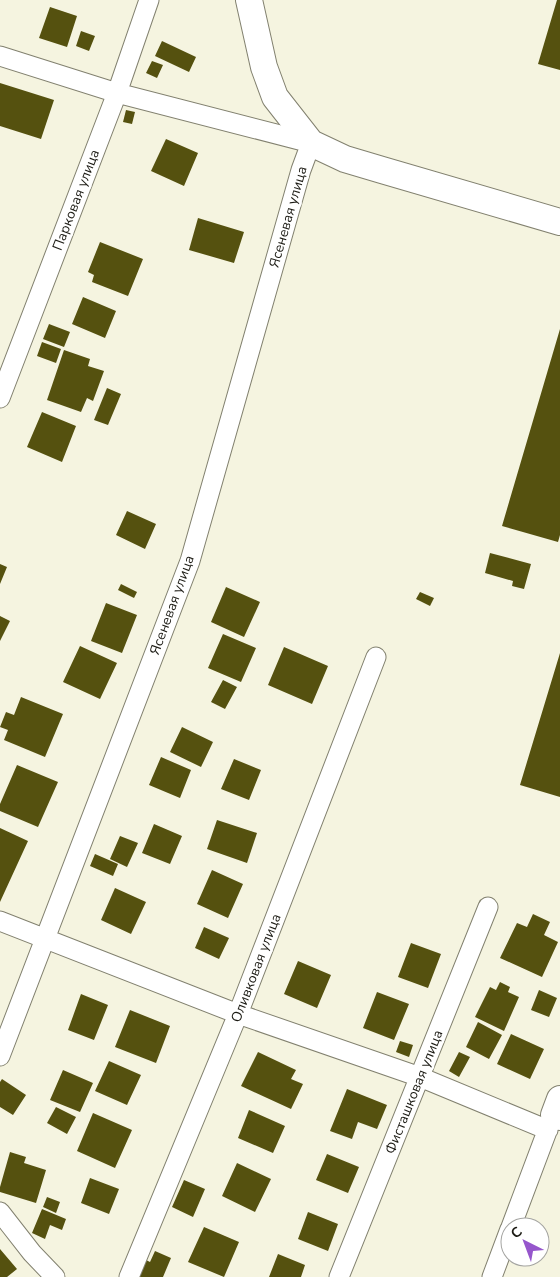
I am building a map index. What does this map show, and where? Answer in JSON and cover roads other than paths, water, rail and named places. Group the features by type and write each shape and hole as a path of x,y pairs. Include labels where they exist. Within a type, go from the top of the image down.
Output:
{"street":[{"name":"Парковая улица","path":"0,398 118,93 149,0"},
{"path":"249,0 264,67 275,97 310,143"},
{"path":"0,56 118,93 310,143 364,165 560,222"},
{"name":"Ясеневая улица","path":"0,1056 190,561 298,179 310,143"},
{"name":"Оливковая улица","path":"129,1277 238,1014 376,657"},
{"name":"Фисташковая улица","path":"339,1277 488,907"},
{"path":"0,921 238,1014 420,1077 555,1116 514,1217"},
{"path":"0,1212 38,1270 55,1277"},
{"path":"492,1277 500,1255"}]}
